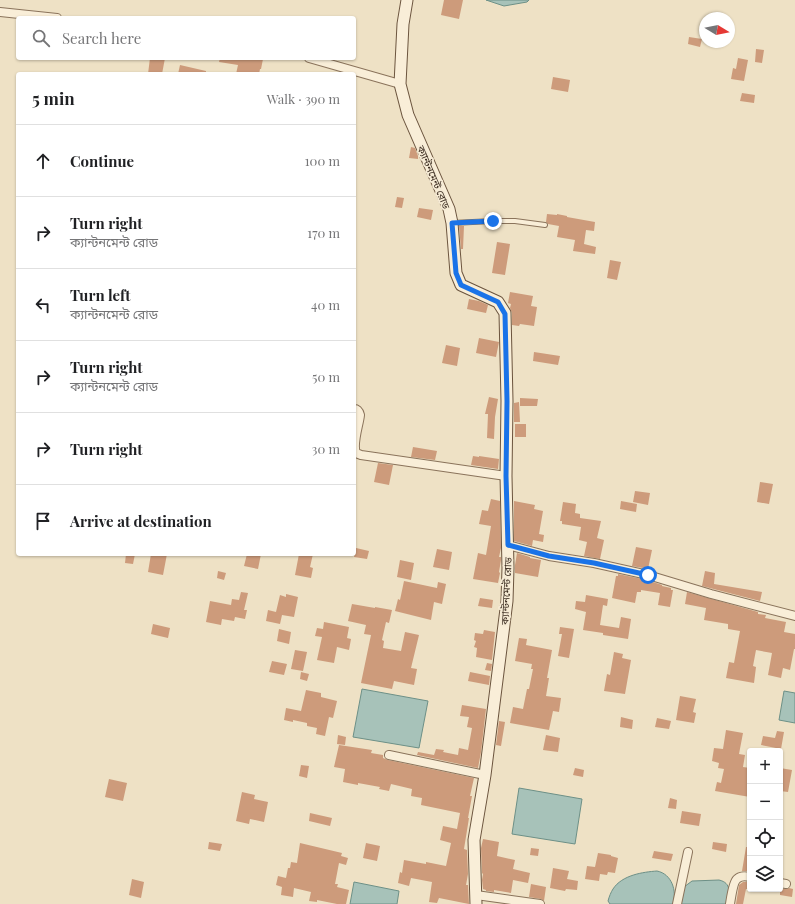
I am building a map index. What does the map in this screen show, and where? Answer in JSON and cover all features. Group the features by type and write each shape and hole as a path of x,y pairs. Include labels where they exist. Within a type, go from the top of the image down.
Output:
{"main road":[{"name":"ক্যান্টনমেন্ট রোড","path":"408,0 403,24 400,84 408,115 449,209 452,223 456,273 461,285 498,302 505,314 507,401 507,601 485,775 474,840 476,899"}],"street":[{"path":"0,12 38,16"},
{"path":"316,60 400,84"},
{"path":"356,409 360,415 356,439"},
{"path":"356,454 506,476"},
{"path":"508,545 549,556 594,563 648,575 711,594 795,616"},
{"path":"389,755 485,775"},
{"path":"677,904 688,852"},
{"path":"730,904 737,879 747,876"},
{"path":"476,899 540,904"}],"lane":[{"path":"452,223 493,221 545,225"}],"water":[{"path":"486,0 529,0 527,2 504,6"},
{"path":"362,689 428,701 419,748 353,737"},
{"path":"784,691 795,693 795,723 779,720"},
{"path":"519,788 582,799 575,844 512,834"},
{"path":"657,871 670,879 674,889 673,904 610,904 608,901 613,889 622,880 639,873"},
{"path":"719,880 726,883 728,886 728,904 681,904 684,887 692,881"},
{"path":"354,882 399,891 397,904 350,904"}],"building":[{"path":"444,0 463,0 459,19 441,15"},
{"path":"689,37 699,39 699,47 688,44"},
{"path":"756,49 764,50 762,63 755,62"},
{"path":"738,58 748,60 744,81 731,79 733,68 736,69"},
{"path":"150,60 165,60 162,72 148,72"},
{"path":"220,60 263,60 259,72 236,72 238,65 219,62"},
{"path":"180,65 206,71 206,72 178,72"},
{"path":"553,77 570,80 568,92 551,89"},
{"path":"742,93 755,95 754,103 740,101"},
{"path":"411,147 415,148 418,159 409,158"},
{"path":"397,197 404,198 402,208 395,207"},
{"path":"419,208 433,210 431,220 417,217"},
{"path":"547,214 557,214 595,222 594,231 586,230 584,244 596,247 595,254 573,251 575,240 557,237 559,226 548,224 546,222"},
{"path":"459,226 464,226 463,249 461,249"},
{"path":"497,242 510,244 505,275 492,273"},
{"path":"610,260 621,262 617,280 607,278"},
{"path":"510,292 533,296 531,306 537,307 534,326 520,324 519,326 512,325 511,304 508,303"},
{"path":"469,299 488,305 486,313 467,309"},
{"path":"479,338 499,342 496,357 476,353"},
{"path":"446,345 460,348 457,366 442,363"},
{"path":"534,352 560,356 558,365 533,361"},
{"path":"489,397 498,399 494,439 487,438 488,414 485,414"},
{"path":"520,398 538,399 537,406 520,406"},
{"path":"519,402 520,422 514,422 514,403"},
{"path":"515,424 526,424 526,437 515,437"},
{"path":"413,447 437,451 435,460 411,457"},
{"path":"473,456 499,459 498,469 471,465"},
{"path":"378,463 393,465 389,485 374,482"},
{"path":"760,482 773,484 769,504 757,502"},
{"path":"635,491 650,493 648,505 633,502"},
{"path":"491,499 500,501 501,548 499,557 501,557 501,560 498,583 473,579 478,553 486,555 491,526 479,524 482,510 488,511"},
{"path":"514,501 535,505 534,509 543,511 539,534 544,535 543,542 533,540 532,546 514,541"},
{"path":"621,501 637,504 636,512 620,509"},
{"path":"563,502 576,504 575,513 580,514 580,518 601,521 597,538 604,540 600,559 584,556 587,542 579,540 581,527 562,524 562,521 560,521"},
{"path":"636,547 652,550 648,569 632,566"},
{"path":"356,548 369,551 367,559 354,557 356,556"},
{"path":"437,549 452,552 449,570 433,567"},
{"path":"517,553 541,560 538,577 515,573"},
{"path":"126,556 135,556 133,564 125,563"},
{"path":"151,556 167,556 163,575 148,572"},
{"path":"246,556 261,556 258,569 244,566"},
{"path":"299,556 313,556 310,567 313,568 311,578 295,575"},
{"path":"400,560 414,563 411,580 397,577"},
{"path":"218,571 226,573 224,580 217,578"},
{"path":"705,571 715,573 714,584 762,592 760,601 702,586"},
{"path":"618,574 647,580 671,588 671,590 673,590 670,607 658,605 660,593 641,590 641,592 637,592 635,603 612,598 616,576 618,576"},
{"path":"404,581 437,588 438,582 446,584 442,604 434,602 431,620 395,611 398,599 400,600"},
{"path":"241,592 248,593 244,610 247,610 245,619 235,617 234,621 222,619 221,625 206,622 210,601 231,605 232,599 239,600"},
{"path":"687,592 758,612 758,614 766,615 765,618 786,622 784,632 795,634 795,649 790,670 783,668 781,678 768,675 772,653 756,650 753,666 756,667 754,683 726,678 729,662 734,663 740,631 728,629 728,624 704,620 706,608 685,604"},
{"path":"286,594 298,597 294,617 282,615 280,624 266,621 268,610 276,612 280,595 286,597"},
{"path":"586,595 608,599 607,606 603,605 600,625 619,628 621,617 631,619 628,639 583,630 586,612 575,609 576,601 585,602"},
{"path":"480,598 493,600 492,608 478,606"},
{"path":"352,604 392,610 389,623 386,622 382,640 384,641 383,648 401,651 405,632 419,635 411,668 417,669 414,685 394,681 392,689 361,683 371,635 364,634 366,625 348,621"},
{"path":"324,622 349,627 347,638 351,639 349,650 337,647 334,663 317,660 322,637 315,636 317,628 323,629"},
{"path":"153,624 170,628 168,638 151,634"},
{"path":"560,627 574,629 569,658 558,656 562,634 559,634"},
{"path":"279,629 291,632 289,644 277,641"},
{"path":"484,630 495,632 492,660 476,657 477,648 474,647 476,641 474,640 475,633 483,634"},
{"path":"519,638 527,639 526,645 552,650 547,678 549,678 546,696 561,698 559,712 553,711 549,730 510,723 513,707 523,709 533,669 531,669 532,664 515,661"},
{"path":"295,650 307,652 303,671 291,669"},
{"path":"614,652 623,654 622,658 631,660 625,694 604,691 607,674 610,675"},
{"path":"272,661 287,664 284,675 269,672"},
{"path":"487,663 492,664 491,671 485,670"},
{"path":"301,672 309,674 307,681 300,679"},
{"path":"470,672 490,676 489,685 468,681"},
{"path":"306,690 321,693 321,697 337,701 333,718 329,717 325,736 316,734 317,728 307,726 307,723 284,720 286,708 301,711"},
{"path":"680,696 696,699 693,712 696,713 694,723 676,720"},
{"path":"462,705 486,709 478,768 417,755 418,752 434,755 436,749 458,755 459,748 468,750 472,728 467,727 469,717 460,716"},
{"path":"621,717 633,720 632,729 620,727"},
{"path":"657,718 671,721 669,729 655,727"},
{"path":"499,721 505,722 501,746 496,745"},
{"path":"726,730 743,733 739,754 745,755 743,767 747,768 747,796 715,791 717,782 721,783 724,769 718,768 719,763 712,761 714,748 723,749"},
{"path":"777,731 784,732 781,748 761,745 763,736 775,738"},
{"path":"338,735 346,737 345,745 337,744"},
{"path":"546,735 560,738 558,752 543,750"},
{"path":"339,745 372,750 371,753 383,755 383,758 388,760 474,778 470,796 472,796 464,849 467,850 468,874 466,885 468,885 469,904 439,898 437,903 429,902 432,882 411,878 409,886 398,883 400,872 402,873 404,860 446,866 451,843 440,840 443,826 457,829 460,813 421,805 422,798 411,796 412,789 391,784 389,791 379,789 380,787 343,782 345,769 334,767"},
{"path":"301,765 309,766 307,778 299,776"},
{"path":"575,768 584,770 583,777 573,775"},
{"path":"783,768 792,770 788,792 783,791"},
{"path":"109,779 127,783 123,801 105,797"},
{"path":"242,792 255,795 254,799 268,802 264,822 250,819 249,824 236,821"},
{"path":"670,798 677,800 676,809 668,808"},
{"path":"682,811 701,814 699,826 680,823"},
{"path":"310,813 332,818 330,826 309,821"},
{"path":"483,839 499,842 497,856 515,860 513,869 530,873 528,883 513,880 511,893 494,890 494,892 486,891 483,889 481,848"},
{"path":"209,842 222,844 220,851 208,849"},
{"path":"713,842 727,844 726,852 712,849"},
{"path":"300,843 342,853 341,856 348,858 346,865 339,863 335,884 338,884 337,887 349,890 346,904 337,904 317,900 317,902 309,901 311,892 294,888 293,897 281,895 282,887 276,885 278,876 286,878 291,862 297,863"},
{"path":"366,843 380,846 377,861 363,858"},
{"path":"746,847 747,847 747,871 742,871"},
{"path":"531,848 539,849 538,856 530,855"},
{"path":"654,851 673,854 671,861 652,858"},
{"path":"598,853 611,855 618,858 615,873 608,872 607,875 600,874 599,881 585,879 587,866 595,867"},
{"path":"553,868 569,871 567,879 578,881 577,890 566,889 565,891 550,888"},
{"path":"132,879 144,882 141,898 129,895"},
{"path":"743,882 747,882 747,889 743,904 736,904 739,885"},
{"path":"531,884 546,887 544,901 529,897"},
{"path":"783,889 793,889 792,897 780,895 780,892 783,892"}],"route":[{"path":"493,221 452,223 456,273 461,285 498,302 505,314 508,545 549,556 594,563 648,575"}]}
